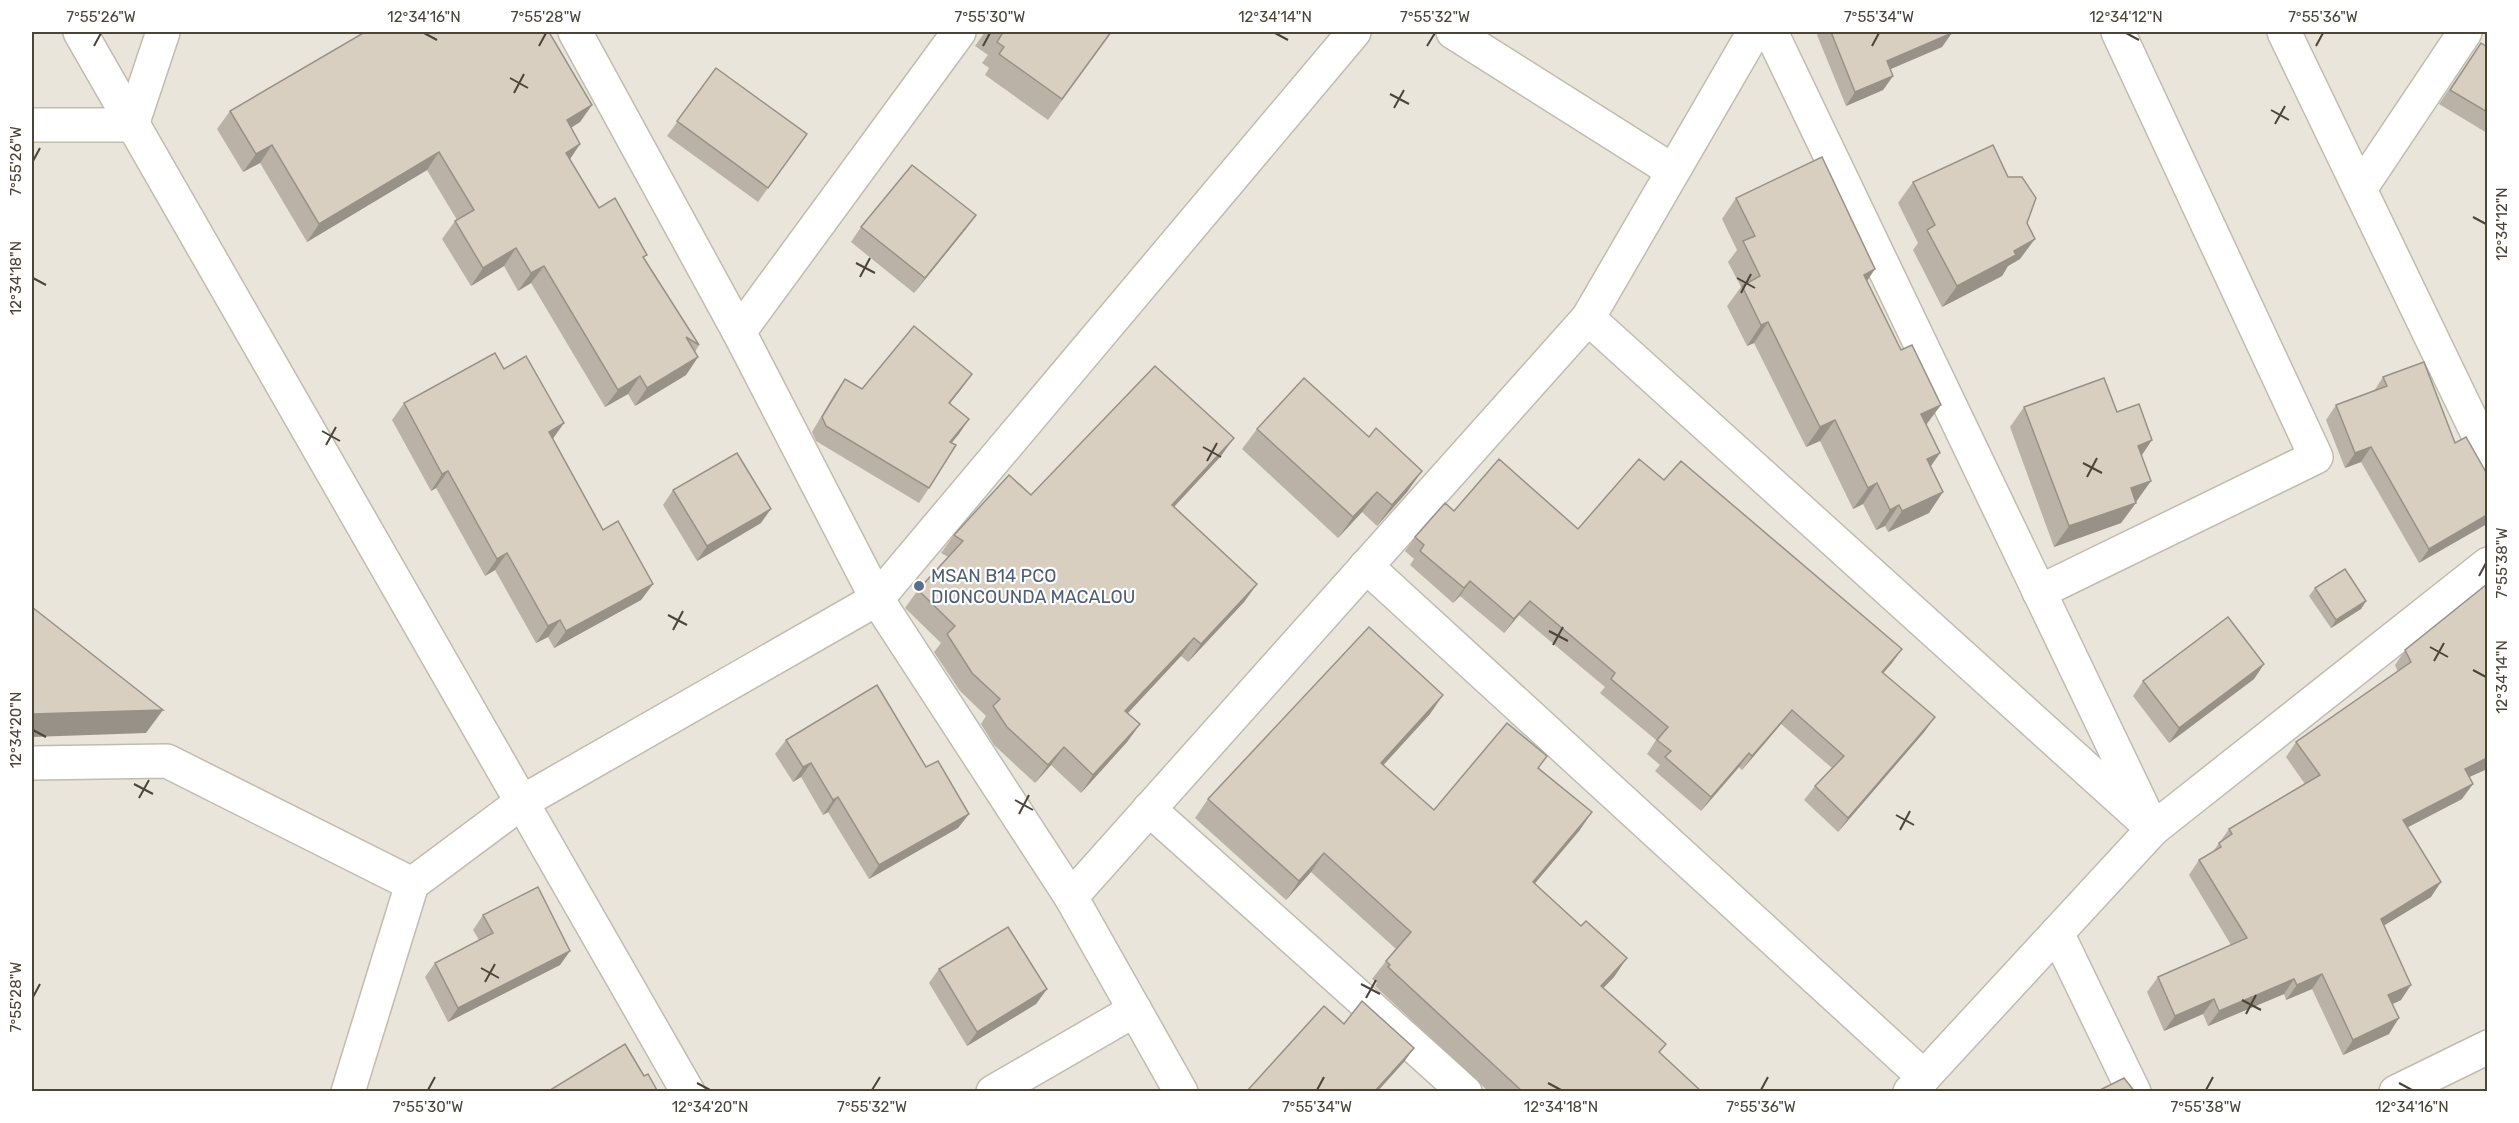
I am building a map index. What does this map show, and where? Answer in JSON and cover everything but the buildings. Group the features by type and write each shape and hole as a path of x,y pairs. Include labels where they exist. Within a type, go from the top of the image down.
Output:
{"street":[{"path":"80,32 688,1092"},
{"path":"132,125 163,32"},
{"path":"575,32 739,332 877,599 1071,897 1180,1092"},
{"path":"739,332 959,32"},
{"path":"348,1092 412,884 522,802 877,599 1354,32"},
{"path":"1454,32 1673,171"},
{"path":"1071,897 1588,318 1754,32"},
{"path":"1771,32 2153,829"},
{"path":"2039,592 2316,457 2118,32"},
{"path":"2284,32 2487,455"},
{"path":"2360,189 2465,32"},
{"path":"32,125 132,125"},
{"path":"1588,318 2153,829"},
{"path":"1366,566 1917,1084 2153,829 2487,564"},
{"path":"32,763 167,761 412,884"},
{"path":"1149,809 1465,1092"},
{"path":"2057,933 2134,1092"},
{"path":"993,1092 1134,1010"},
{"path":"2396,1092 2487,1047"}],"shaded area":[{"path":"32,32 2487,32 2487,1091 32,1091"}],"place":[{"name":"MSAN B14 PCO DIONCOUNDA MACALOU","path":"919,586"}]}
